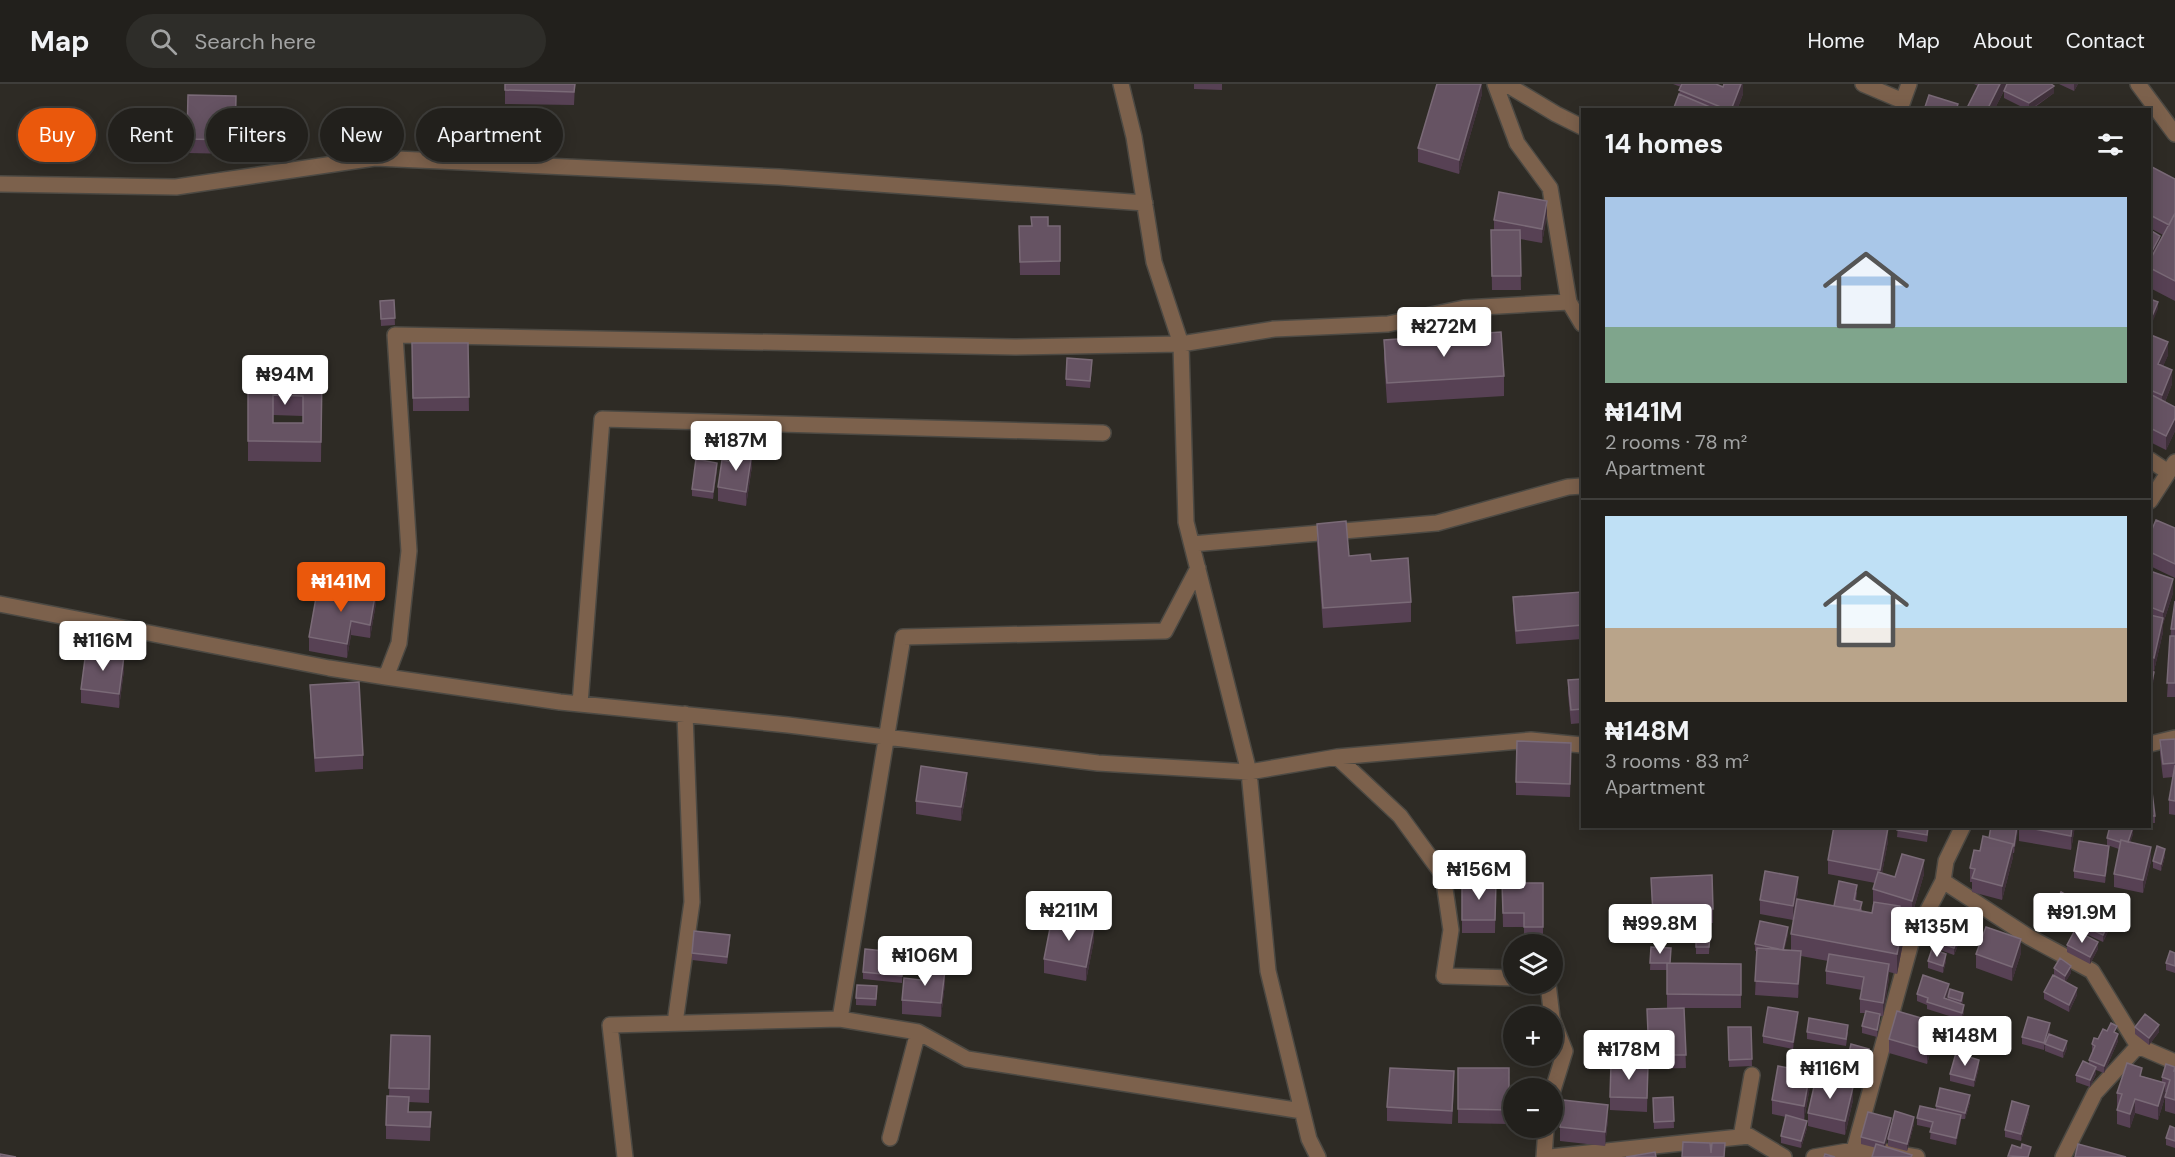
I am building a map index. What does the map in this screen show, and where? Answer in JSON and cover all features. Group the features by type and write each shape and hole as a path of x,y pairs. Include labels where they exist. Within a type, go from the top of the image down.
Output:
{"street":[{"path":"1120,84 1134,137 1154,262 1181,344 1186,522 1249,771 1268,972 1309,1139 1318,1157"},
{"path":"1495,84 1517,143 1550,188 1569,302 1581,322"},
{"path":"1506,84 1581,126"},
{"path":"1863,84 1901,105 1909,84"},
{"path":"2138,84 2175,134"},
{"path":"0,184 176,187 375,158 778,177 1145,203"},
{"path":"386,677 399,643 409,551 395,335 1015,347 1181,344 1274,329 1388,324 1464,308 1569,302"},
{"path":"580,704 602,419 1103,433"},
{"path":"2151,460 2172,467 2151,499"},
{"path":"1191,544 1437,523 1568,487 1581,486"},
{"path":"840,1019 903,637 1165,631 1198,568"},
{"path":"0,604 386,677 580,704 685,714 1098,763 1249,771 1337,757 1531,740 1581,745"},
{"path":"675,1023 692,902 685,714"},
{"path":"2151,744 2175,738"},
{"path":"1337,757 1400,816 1443,875 1451,930 1444,976 1503,978"},
{"path":"1854,1150 1911,943 1943,881 1946,861 1962,828"},
{"path":"1943,881 2029,937 2092,971 2138,1046 2175,1062"},
{"path":"626,1157 610,1025 840,1019 918,1032 967,1059 1302,1111"},
{"path":"890,1138 918,1032"},
{"path":"2063,1157 2095,1094 2138,1046"},
{"path":"1741,1137 1752,1075"},
{"path":"1550,1157 1749,1136 1784,1157"},
{"path":"1544,1157 1545,1138"},
{"path":"1814,1157 1854,1150 1875,1150 1917,1157"}],"building":[{"path":"505,84 575,84 574,92 505,90"},
{"path":"1437,84 1481,84 1459,160 1418,148"},
{"path":"1682,84 1716,84 1723,87 1724,84 1741,84 1732,108 1723,108 1679,90"},
{"path":"1979,84 2000,84 1988,108 1968,106"},
{"path":"2007,84 2051,84 2054,86 2029,103 2004,91"},
{"path":"1679,94 1712,108 1674,108"},
{"path":"188,95 236,96 236,108 206,108 206,139 194,139 194,108 188,108"},
{"path":"1929,95 1958,104 1957,108 1925,108"},
{"path":"2151,167 2175,179 2175,213 2169,225 2151,216"},
{"path":"1499,192 1547,201 1542,229 1494,220"},
{"path":"2175,213 2175,281 2151,269 2151,258"},
{"path":"1031,217 1048,217 1048,226 1060,226 1060,261 1020,262 1019,226 1032,226"},
{"path":"1491,230 1520,230 1521,276 1492,276"},
{"path":"2151,231 2160,236 2151,253"},
{"path":"2151,299 2158,302 2151,319"},
{"path":"394,300 395,318 381,319 380,301"},
{"path":"1501,332 1504,376 1387,383 1384,340"},
{"path":"2151,335 2168,342 2158,364 2172,370 2162,395 2151,390"},
{"path":"412,343 468,343 469,397 413,398"},
{"path":"1067,358 1092,360 1090,381 1066,379"},
{"path":"248,371 322,372 321,442 248,441","holes":["273,395 303,396 303,423 273,423"]},
{"path":"2151,395 2175,407 2175,418 2166,436 2151,428"},
{"path":"735,449 752,452 746,492 718,487 722,460 733,462"},
{"path":"696,459 717,463 713,492 692,489"},
{"path":"2156,520 2175,528 2175,564 2151,552 2151,532"},
{"path":"1346,521 1349,556 1370,554 1371,561 1408,558 1411,602 1323,608 1317,524"},
{"path":"2151,571 2173,579 2163,612 2151,607"},
{"path":"349,584 376,590 370,625 351,621 347,644 309,637 317,592 347,597"},
{"path":"1581,592 1581,625 1516,631 1513,597"},
{"path":"2175,601 2175,629 2171,629"},
{"path":"2151,615 2163,618 2154,658 2151,656"},
{"path":"2170,636 2175,636 2175,683 2167,683"},
{"path":"86,651 124,656 119,694 81,689"},
{"path":"1581,679 1581,709 1571,710 1568,680"},
{"path":"359,682 363,755 315,758 310,685"},
{"path":"2175,739 2175,763 2163,764 2160,740"},
{"path":"1517,741 1571,743 1570,784 1516,782"},
{"path":"2175,765 2175,801 2169,800"},
{"path":"921,766 967,773 961,807 916,801"},
{"path":"2151,784 2155,816 2151,816"},
{"path":"1834,828 1888,828 1880,870 1828,860"},
{"path":"1898,828 1928,828 1927,835 1897,830"},
{"path":"1991,828 2017,828 2014,846 1989,838"},
{"path":"2029,828 2072,828 2071,836"},
{"path":"2110,828 2133,828 2128,842 2107,838"},
{"path":"1983,836 2013,844 2002,886 1972,878 1975,869 1970,868 1974,850 1980,851"},
{"path":"2121,840 2151,847 2143,880 2114,874"},
{"path":"2079,841 2109,846 2105,876 2074,871"},
{"path":"2157,846 2165,849 2161,864 2153,861"},
{"path":"1902,854 1924,860 1912,901 1873,889 1878,872 1895,877"},
{"path":"1765,871 1798,877 1793,906 1760,900"},
{"path":"1712,875 1713,909 1694,909 1694,913 1653,914 1651,878"},
{"path":"1839,881 1857,885 1854,900 1862,902 1860,910 1834,906"},
{"path":"1462,882 1496,882 1495,920 1462,920"},
{"path":"1502,883 1543,883 1543,927 1524,927 1524,913 1503,913"},
{"path":"2061,892 2088,907 2078,926 2051,911"},
{"path":"2099,894 2118,904 2103,935 2084,926"},
{"path":"1797,899 1872,913 1874,902 1900,906 1898,917 1904,918 1897,954 1791,934"},
{"path":"1052,918 1094,926 1086,967 1044,959"},
{"path":"1760,921 1788,927 1783,950 1755,944"},
{"path":"1986,927 2021,939 2012,967 1976,954"},
{"path":"1945,928 1960,933 1954,948 1940,943"},
{"path":"2075,930 2098,942 2090,957 2067,945"},
{"path":"694,931 730,935 727,957 692,953"},
{"path":"1696,935 1710,936 1709,947 1696,947"},
{"path":"1651,947 1671,948 1670,963 1650,963"},
{"path":"1757,948 1801,951 1798,984 1755,981"},
{"path":"865,949 903,953 902,976 863,972"},
{"path":"1932,949 1946,954 1943,966 1928,961"},
{"path":"2170,951 2175,953 2175,966 2166,963"},
{"path":"1829,954 1889,964 1883,1003 1860,999 1864,977 1826,971"},
{"path":"2060,958 2071,966 2065,976 2054,968"},
{"path":"1667,963 1741,964 1741,995 1667,994"},
{"path":"922,967 945,970 941,1003 902,1000 904,978 921,980"},
{"path":"1923,975 1949,984 1944,998 1964,1005 1962,1013 1927,1002 1928,998 1917,994"},
{"path":"2053,975 2077,988 2069,1005 2044,992"},
{"path":"857,985 877,986 876,999 856,998"},
{"path":"1950,989 1963,993 1961,1001 1948,997"},
{"path":"1768,1007 1798,1012 1793,1042 1763,1036"},
{"path":"1684,1008 1686,1055 1649,1055 1647,1009"},
{"path":"1866,1011 1880,1014 1877,1030 1862,1026"},
{"path":"1897,1011 1935,1022 1927,1050 1889,1039"},
{"path":"2145,1014 2159,1025 2149,1038 2135,1027"},
{"path":"2028,1017 2050,1023 2044,1043 2022,1037"},
{"path":"1809,1018 1848,1025 1846,1039 1807,1032"},
{"path":"2111,1023 2117,1026 2114,1032 2118,1034 2104,1066 2089,1060 2095,1046 2092,1044 2094,1038 2098,1039 2103,1029 2107,1031"},
{"path":"1728,1027 1751,1027 1752,1059 1729,1060"},
{"path":"2049,1034 2067,1041 2063,1051 2045,1044"},
{"path":"391,1035 430,1036 429,1089 389,1088"},
{"path":"1851,1044 1869,1049 1865,1062 1848,1057"},
{"path":"1956,1053 1979,1060 1974,1080 1950,1074"},
{"path":"2083,1061 2096,1067 2090,1080 2076,1075"},
{"path":"2127,1063 2142,1068 2140,1076 2165,1083 2158,1106 2135,1099 2130,1114 2117,1110 2122,1094 2117,1093"},
{"path":"1611,1064 1648,1065 1647,1098 1610,1097"},
{"path":"2166,1064 2175,1067 2175,1100 2165,1097 2170,1080 2162,1077"},
{"path":"1778,1066 1810,1072 1804,1106 1772,1100"},
{"path":"1390,1068 1454,1071 1452,1111 1387,1107"},
{"path":"1458,1068 1509,1068 1509,1078 1503,1078 1503,1110 1458,1109"},
{"path":"1816,1078 1853,1087 1845,1121 1808,1113"},
{"path":"1940,1088 1970,1095 1965,1113 1936,1106"},
{"path":"387,1096 409,1097 408,1112 431,1112 430,1127 386,1125"},
{"path":"1673,1097 1674,1121 1654,1122 1653,1098"},
{"path":"1563,1100 1608,1105 1605,1132 1563,1127"},
{"path":"2012,1101 2029,1106 2021,1134 2005,1130"},
{"path":"1920,1106 1961,1115 1956,1138 1930,1132 1933,1122 1917,1118"},
{"path":"1895,1111 1914,1117 1907,1144 1888,1139"},
{"path":"1868,1112 1891,1118 1884,1143 1861,1137"},
{"path":"1786,1115 1807,1121 1801,1141 1781,1136"},
{"path":"2170,1126 2175,1128 2175,1141 2166,1138"},
{"path":"1683,1142 1710,1143 1711,1153 1712,1143 1725,1143 1724,1157 1682,1157"},
{"path":"1876,1144 1912,1155 1911,1157 1872,1157"},
{"path":"2022,1144 2031,1147 2028,1157 2008,1156 2012,1145 2021,1148"},
{"path":"2078,1144 2126,1157 2075,1157"},
{"path":"1655,1152 1656,1157 1626,1157"},
{"path":"0,1154 16,1157 0,1157"}]}
